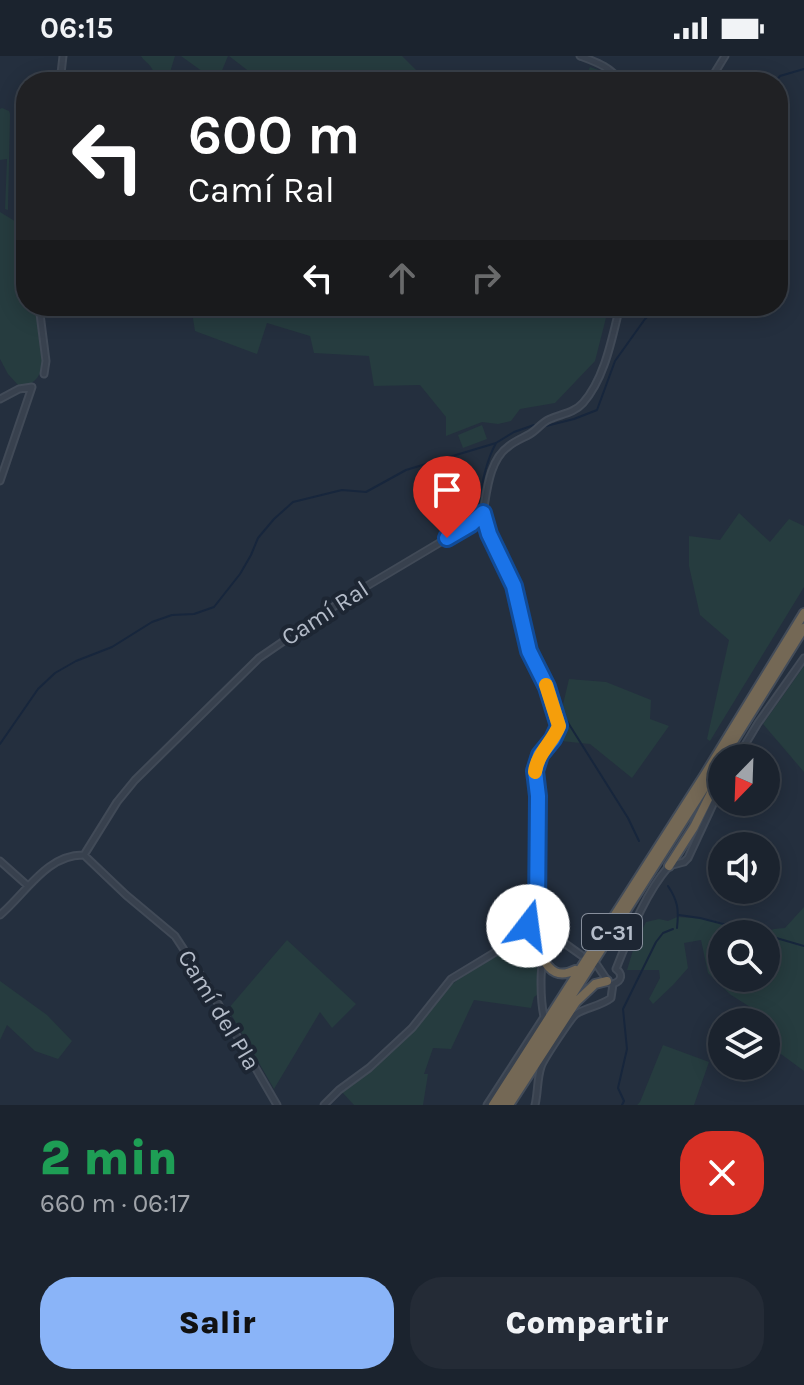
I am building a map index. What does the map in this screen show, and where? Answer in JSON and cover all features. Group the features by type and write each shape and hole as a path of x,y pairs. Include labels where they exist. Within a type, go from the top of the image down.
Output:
{"highway":[{"name":"C-31","path":"490,1105 623,903 804,613"},
{"name":"C-31","path":"733,744 804,628"},
{"name":"C-31","path":"502,1105 708,784"},
{"path":"669,866 708,799"},
{"path":"544,1017 623,903"},
{"path":"542,954 555,973 575,970"},
{"path":"509,1105 571,1008 595,984 610,975"}],"street":[{"path":"580,56 612,72"},
{"path":"40,316 46,361 44,374"},
{"path":"542,954 528,926 537,914 538,796 535,771 540,755 559,726 547,687 529,651 514,586 489,534 483,513 488,481 500,454 547,420 568,414 581,406 591,392 601,372 617,316"},
{"path":"0,399 19,389 32,387 0,481"},
{"name":"Camí Ral","path":"84,855 117,802 135,780 259,658 345,599 471,524 483,513"},
{"path":"745,744 804,658"},
{"path":"535,1105 542,1063 576,1014 611,998 610,975 644,906 669,866 688,858 708,815"},
{"path":"676,854 684,862"},
{"path":"0,915 63,857 84,855"},
{"name":"Camí del Pla","path":"84,855 175,936 277,1105"},
{"path":"0,861 28,886"},
{"path":"537,914 547,916 560,940"},
{"path":"490,1105 544,1017 540,1001 542,954 546,935 552,925"},
{"path":"324,1105 412,1028 451,979 532,934 560,940 581,955"}],"green space":[{"path":"141,56 175,56 170,72 153,70"},
{"path":"181,56 228,56 221,72 203,72"},
{"path":"229,56 402,56 418,72 250,72"},
{"path":"590,67 604,72 588,72"},
{"path":"2,108 10,114 8,210 5,209 7,159 0,160"},
{"path":"0,212 16,222 16,316 40,316 44,355 38,376 31,383 19,386 0,359"},
{"path":"193,316 606,316 595,361 555,403 520,409 511,421 498,424 482,422 446,436 446,417 420,385 374,386 369,356 314,353 310,336 267,323 257,354 195,331"},
{"path":"482,425 487,439 463,448 458,435"},
{"path":"739,513 770,542 789,519 804,526 804,587 710,741 707,739 729,640 700,615 689,566 689,536 720,540"},
{"path":"804,666 804,772 763,724"},
{"path":"569,679 606,682 651,700 650,719 669,726 632,778 590,744 561,741 562,709"},
{"path":"804,907 804,1071 780,1053 780,1008 752,1008 728,992 780,992 780,928 785,928"},
{"path":"677,917 711,920 708,920 708,973 701,940 684,943 688,968 653,1004 649,999 660,978 659,970 627,970 646,922 659,919 668,921"},
{"path":"287,940 356,1004 332,1028 320,1012 274,1089 228,1009"},
{"path":"526,941 537,949 537,995 531,1008 474,1000 451,1049 433,1048 424,1074 428,1074 423,1105 354,1105 342,1092 425,1017 451,985 478,965"},
{"path":"0,981 47,1015 72,1041 58,1059 35,1051 7,1025 0,1040"},
{"path":"663,1045 708,1062 694,1105 637,1105"}],"waterway":[{"path":"788,74 804,69"},
{"path":"546,426 597,410 615,361 648,316"},
{"path":"0,744 38,689 55,673 112,647 152,622 214,607 240,574 258,538 293,502 342,490 366,492 406,470 496,443 534,425"},
{"path":"477,511 486,468 496,443"},
{"path":"479,527 511,602 528,660 545,695"},
{"path":"555,702 628,818 639,841"},
{"path":"668,886 677,906 677,928"},
{"path":"679,915 708,920"},
{"path":"622,1105 624,1101 618,1088 627,1049 623,1009 656,942 663,933 673,929"},
{"path":"780,939 804,946"}],"slow traffic":[{"path":"535,772 540,755 559,726 546,685"}],"route":[{"path":"447,538 483,513 489,534 514,586 529,651 547,687 558,719 559,726 553,739 536,763 537,914 528,926"}]}
